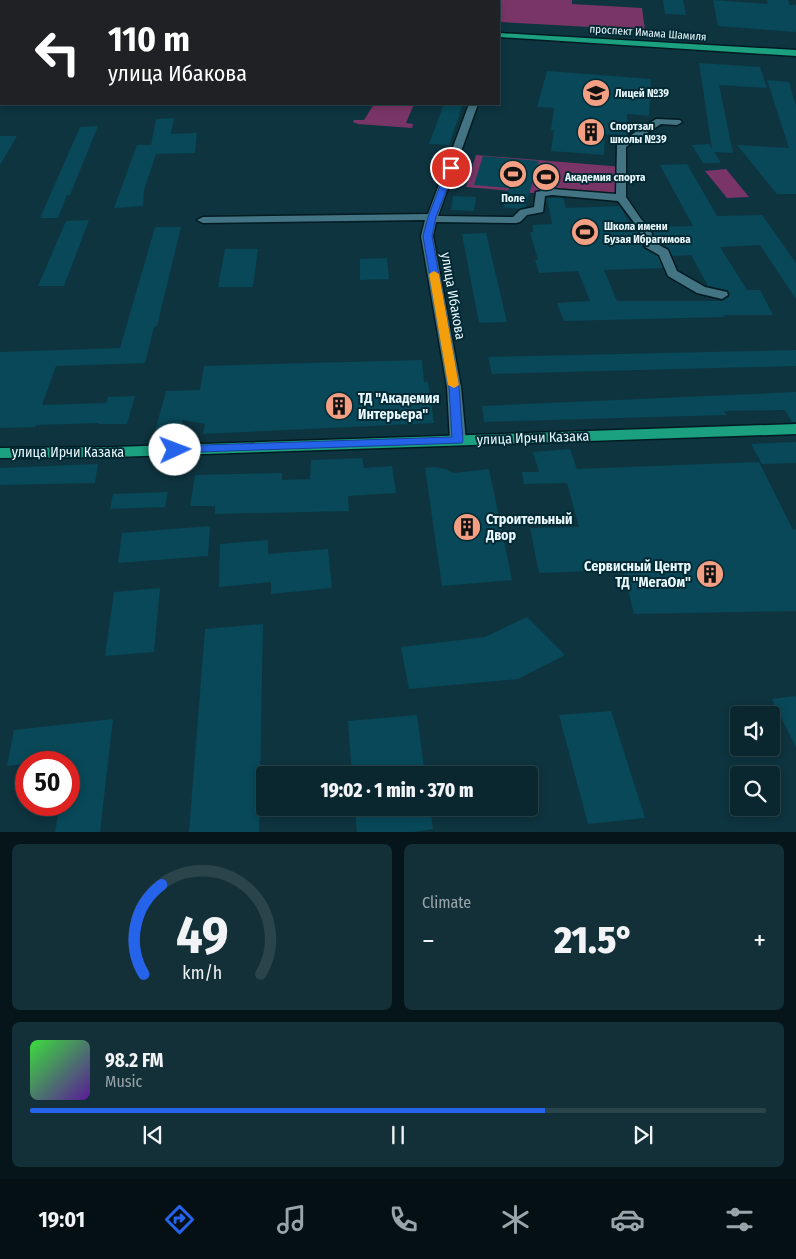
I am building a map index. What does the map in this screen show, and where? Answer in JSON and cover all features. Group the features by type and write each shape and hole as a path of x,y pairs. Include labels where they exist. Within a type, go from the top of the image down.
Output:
{"main road":[{"name":"проспект Имама Шамиля","path":"500,35 659,48 796,53"},
{"name":"проспект Имама Шамиля","path":"500,39 796,57"},
{"name":"улица Ирчи Казака","path":"0,453 114,452 796,429"}],"street":[{"name":"улица Ибакова","path":"458,441 454,387 428,236 432,218 473,105"},
{"path":"621,198 621,146 659,121 677,122"},
{"path":"203,220 432,218 516,220 524,212 539,210 540,194 552,192 621,198 630,206 637,224 644,228 649,244 664,253 672,273 701,290 722,295"}],"shaded area":[{"path":"500,0 572,0 572,4 642,8 645,30 500,22"},
{"path":"373,105 414,105 406,123 413,124 412,128 353,122 354,120 364,120"},
{"name":"Академия спорта","path":"476,155 623,167 626,201 466,187"},
{"path":"726,169 749,197 727,198 705,171"}],"building":[{"path":"663,0 683,0 686,15 665,14"},
{"path":"713,0 768,4 767,0 788,0 790,5 796,5 796,32 718,26"},
{"path":"699,63 760,67 767,88 719,85 733,153 714,152 721,163 703,163 692,145 709,144 712,149"},
{"path":"547,71 651,79 649,116 627,114 627,135 605,134 604,155 551,151 554,130 551,130 554,108 537,107"},
{"path":"767,80 789,82 796,106 796,194 777,194 737,145 789,148"},
{"path":"444,105 463,105 449,145 429,144"},
{"path":"174,118 171,134 197,133 195,153 156,154 144,190 143,206 114,208 137,145 151,145 156,119"},
{"path":"98,126 70,195 67,195 58,218 40,218 80,127"},
{"path":"0,136 17,136 0,165"},
{"name":"Поле","path":"483,156 539,161 525,207 519,209 503,207 509,188 474,185"},
{"path":"687,164 717,216 762,215 796,263 796,299 760,245 720,247 747,290 760,290 773,315 564,321 557,303 590,301 578,271 539,273 535,260 538,260 530,232 533,232 533,225 552,224 547,198 563,198 566,208 620,206 632,227 635,227 637,230 643,248 658,256 663,268 604,270 617,301 722,301 729,297 727,290 708,286 691,255 672,256 669,248 656,241 652,227 693,226 660,165"},
{"path":"453,196 476,197 474,211 451,210"},
{"path":"89,220 64,286 38,286 66,221"},
{"path":"155,227 181,227 157,326 154,327 145,363 56,366 42,405 106,403 108,397 135,396 127,424 99,423 0,428 0,352 120,348"},
{"path":"486,233 507,322 479,323 462,234"},
{"path":"225,249 258,249 253,287 218,287"},
{"path":"387,258 389,279 360,280 360,259"},
{"path":"796,350 796,366 492,374 488,357"},
{"path":"422,360 424,382 428,382 434,423 203,434 205,424 183,420 180,434 154,435 166,391 200,390 204,366"},
{"path":"796,392 796,422 792,422 785,410 724,411 726,415 484,422 482,406"},
{"path":"796,442 796,463 762,464 751,444"},
{"path":"570,449 577,469 759,462 793,530 796,529 796,611 634,614 623,570 539,573 530,528 579,527 567,483 524,484 522,472 539,472 533,452"},
{"path":"362,458 364,468 392,466 396,493 348,496 349,511 215,514 215,506 190,506 195,475 282,473 282,480 310,479 311,460"},
{"path":"98,464 95,483 0,485 0,468"},
{"name":"Строительный Двор","path":"435,467 454,473 489,469 512,580 442,586 425,468"},
{"path":"168,492 165,507 110,509 113,494"},
{"path":"210,526 208,556 118,563 122,533"},
{"path":"268,540 268,554 328,549 332,588 271,594 271,582 219,587 220,544"},
{"path":"160,588 154,652 105,656 114,592"},
{"path":"527,617 565,655 518,679 409,689 401,647 485,637"},
{"path":"263,624 260,766 256,766 256,816 259,816 259,832 189,832 205,629"},
{"path":"796,696 796,747 780,715 780,706 776,706 772,699"},
{"path":"611,711 645,818 588,824 559,715"},
{"path":"417,715 424,766 351,766 348,721"},
{"path":"113,719 100,832 55,832 58,816 80,816 80,751 15,751 15,765 7,766 14,730"},
{"path":"356,816 431,816 433,829 414,832 357,832"}],"slow traffic":[{"path":"434,274 454,385"}],"place":[{"name":"Лицей №39","path":"596,93"},
{"name":"Спортзал школы №39","path":"591,132"},
{"name":"Поле","path":"513,174"},
{"name":"Академия спорта","path":"546,177"},
{"name":"Школа имени Бузая Ибрагимова","path":"585,232"},
{"name":"ТД \"Академия Интерьера\"","path":"339,406"},
{"name":"Строительный Двор","path":"467,527"},
{"name":"Сервисный Центр ТД \"МегаОм\"","path":"710,574"}],"route":[{"path":"175,450 458,441 454,387 428,236 432,217 451,168"}]}
